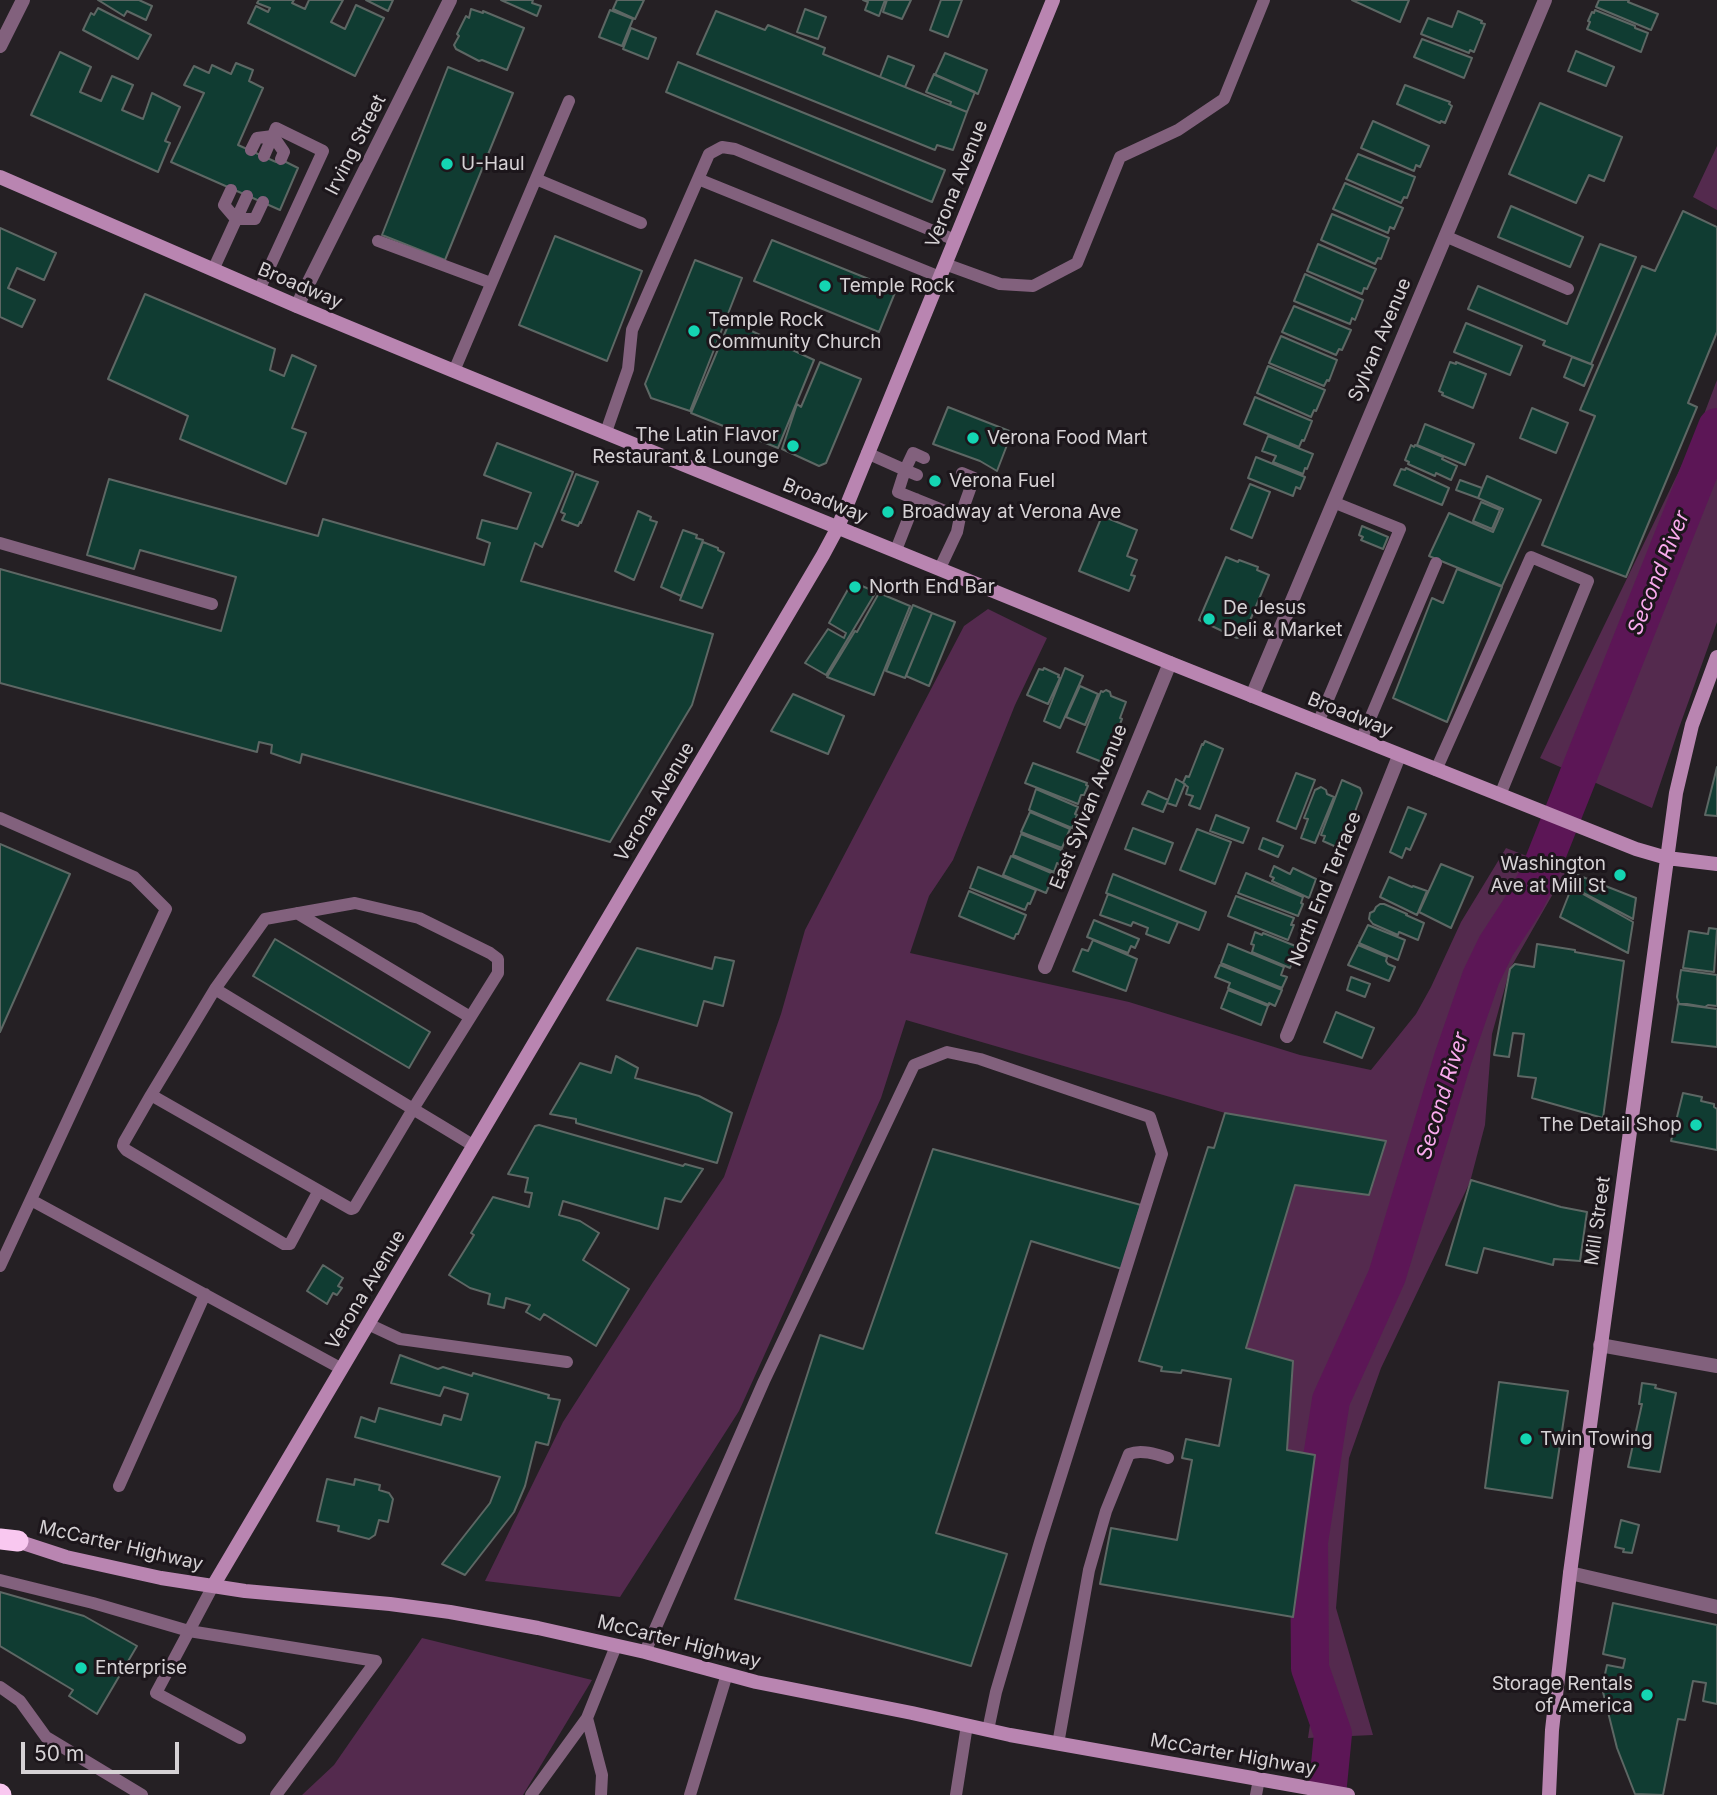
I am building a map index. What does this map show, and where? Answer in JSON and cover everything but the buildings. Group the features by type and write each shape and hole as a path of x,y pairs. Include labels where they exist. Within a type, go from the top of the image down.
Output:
{"street":[{"path":"0,46 23,0"},
{"name":"Irving Street","path":"297,306 450,0"},
{"name":"Verona Avenue","path":"213,1586 838,527 1053,0"},
{"name":"Sylvan Avenue","path":"1252,696 1545,0"},
{"name":"Broadway","path":"0,177 297,306 1318,723 1636,849 1667,858 1717,864"},
{"name":"Mill Street","path":"1549,1795 1552,1730 1570,1573 1676,793 1692,725 1717,657"},
{"name":"East Sylvan Avenue","path":"1045,967 1170,663"},
{"name":"North End Terrace","path":"1287,1036 1399,755"},
{"path":"1600,1345 1717,1366"},
{"name":"McCarter Highway","path":"6,1539 66,1557 161,1578 450,1612 645,1652 757,1682 967,1726 1348,1795"},
{"path":"1570,1573 1717,1607"}],"lane":[{"path":"698,179 943,270 1000,284 1033,286 1077,263 1120,157 1178,130 1224,99 1264,0"},
{"path":"454,371 569,101"},
{"path":"259,290 323,151 276,128 264,156"},
{"path":"251,150 257,138 273,136"},
{"path":"273,136 284,152 281,159"},
{"path":"606,432 628,369 632,330 709,153 722,147 735,149 955,240"},
{"path":"536,179 641,223"},
{"path":"231,190 224,205 236,219 255,219 262,202"},
{"path":"214,270 247,195"},
{"path":"1445,236 1568,289"},
{"path":"378,241 491,283"},
{"path":"867,453 911,472"},
{"path":"924,458 913,453 911,472 898,492 960,517"},
{"path":"940,568 957,532 974,478 962,473"},
{"path":"955,490 968,495"},
{"path":"896,550 916,499"},
{"path":"1318,723 1400,529 1333,502"},
{"path":"0,543 212,604"},
{"path":"1436,770 1531,557 1588,581 1500,795"},
{"path":"1361,740 1436,563"},
{"path":"0,818 134,877 166,909 0,1266"},
{"path":"151,1095 318,1192 347,1209 354,1208 498,973 498,960 490,953 419,918 355,902 265,919 215,989 151,1095 123,1146 284,1244 290,1244 318,1192"},
{"path":"297,913 470,1017"},
{"path":"215,989 474,1146"},
{"path":"645,1652 764,1381 914,1065 947,1052 980,1059 1150,1117 1163,1154 1040,1542 996,1692 988,1730"},
{"path":"31,1200 342,1369"},
{"path":"119,1486 205,1294"},
{"path":"368,1324 400,1339 567,1362"},
{"path":"1058,1744 1089,1570 1106,1511 1129,1454 1135,1451 1147,1452 1168,1458"},
{"path":"0,1580 189,1631 376,1661 276,1795"},
{"path":"213,1586 156,1693 240,1738"},
{"path":"531,1795 587,1718 616,1646"},
{"path":"690,1795 727,1674"},
{"path":"0,1687 20,1701 46,1737 142,1795"},
{"path":"587,1718 602,1775 601,1795"},
{"path":"956,1795 967,1726"},
{"path":"1256,1795 1259,1779"}],"shaded area":[{"path":"1717,146 1717,210 1693,197"},
{"path":"1717,380 1717,622 1652,808 1540,758 1695,438"},
{"path":"988,609 1047,638 1015,705 953,860 929,896 910,953 1129,1002 1300,1055 1371,1070 1416,1014 1461,922 1506,848 1566,871 1510,969 1492,1034 1485,1125 1470,1182 1381,1368 1349,1458 1336,1608 1373,1735 1308,1738 1313,1704 1293,1617 1315,1455 1287,1450 1293,1361 1246,1348 1295,1185 1369,1195 1386,1141 1225,1113 906,1020 881,1098 739,1411 620,1597 485,1581 563,1422 724,1177 781,1014 805,930 964,626"},
{"path":"422,1638 592,1680 523,1795 302,1795 334,1765"}],"waterway":[{"name":"Second River","path":"1327,1795 1333,1734 1310,1668 1309,1542 1331,1400 1387,1276 1453,1058 1481,977 1496,946 1526,900 1539,874 1717,427"}],"place":[{"name":"U-Haul","path":"447,164"},
{"name":"Temple Rock","path":"825,286"},
{"name":"Temple Rock Community Church","path":"694,331"},
{"name":"Verona Food Mart","path":"973,438"},
{"name":"The Latin Flavor Restaurant & Lounge","path":"793,446"},
{"name":"Verona Fuel","path":"935,481"},
{"name":"Broadway at Verona Ave","path":"888,512"},
{"name":"North End Bar","path":"855,587"},
{"name":"De Jesus Deli & Market","path":"1209,619"},
{"name":"Washington Ave at Mill St","path":"1620,875"},
{"name":"The Detail Shop","path":"1696,1125"},
{"name":"Twin Towing","path":"1526,1439"},
{"name":"Enterprise","path":"81,1668"},
{"name":"Storage Rentals of America","path":"1647,1695"}]}
